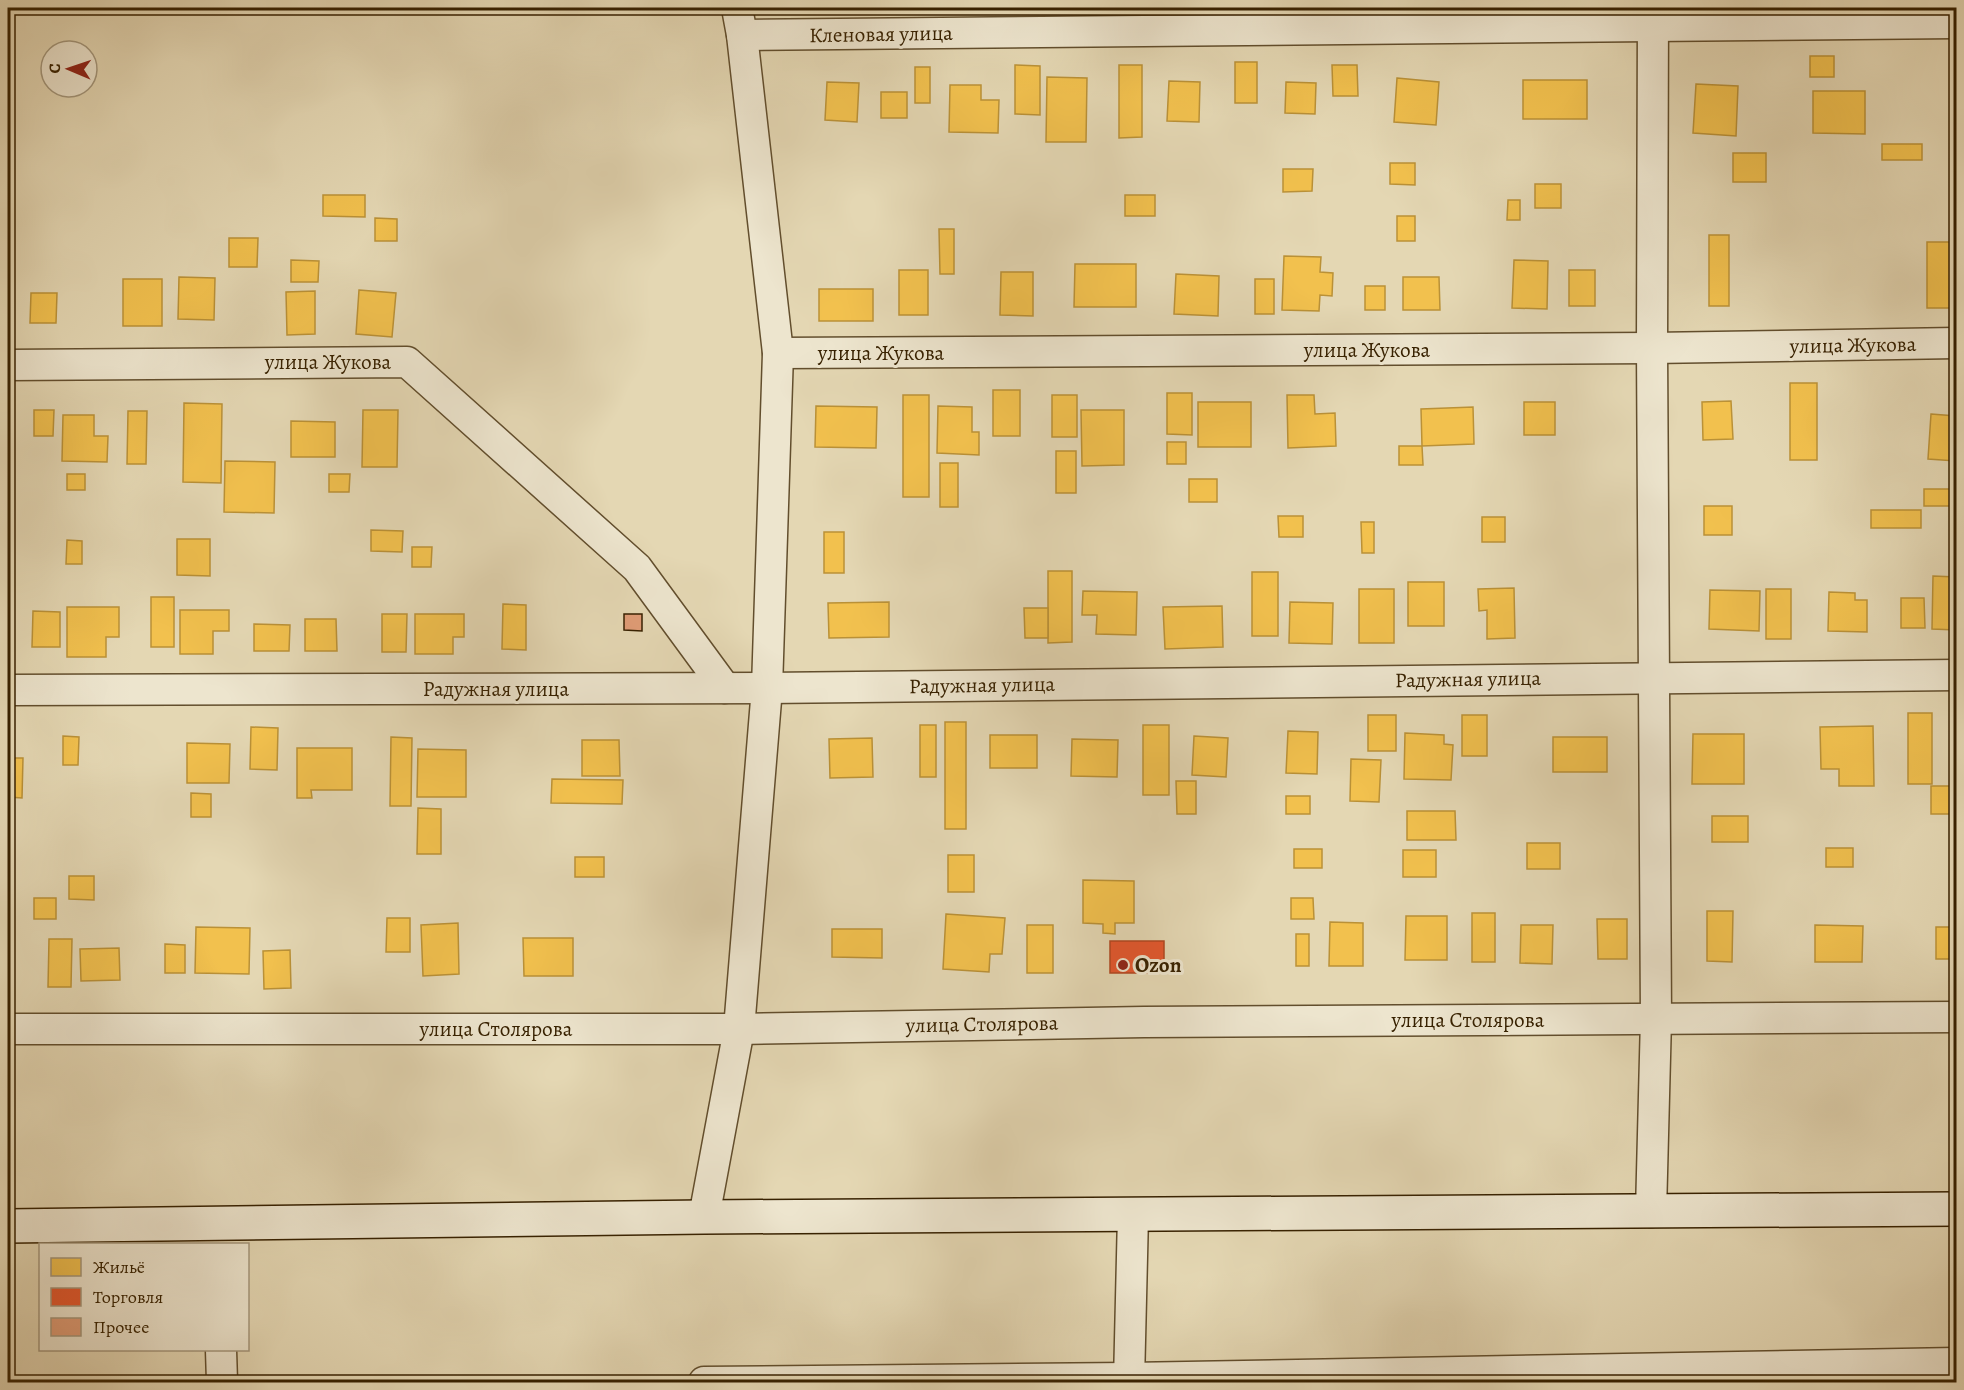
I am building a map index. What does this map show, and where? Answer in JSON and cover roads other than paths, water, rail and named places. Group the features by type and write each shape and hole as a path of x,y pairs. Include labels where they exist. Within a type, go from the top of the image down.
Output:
{"main road":[{"path":"8,1226 219,1234 704,1217 1956,1209"}],"street":[{"name":"Кленовая улица","path":"740,21 1653,16 1956,23"},
{"path":"1651,1212 1656,1018 1652,348 1653,16"},
{"path":"704,1217 739,1029 767,688 778,353 740,21"},
{"name":"улица Жукова","path":"778,353 1652,348 1956,343"},
{"name":"улица Жукова","path":"8,365 407,362 637,568 725,688"},
{"name":"Радужная улица","path":"8,690 767,688 1956,675"},
{"name":"улица Столярова","path":"8,1029 739,1029 1144,1022 1956,1017"},
{"path":"1129,1380 1133,1215"},
{"path":"221,1351 222,1383"},
{"path":"704,1383 1129,1380 1956,1363"}],"place":[{"name":"Ozon","path":"1123,965"}]}
